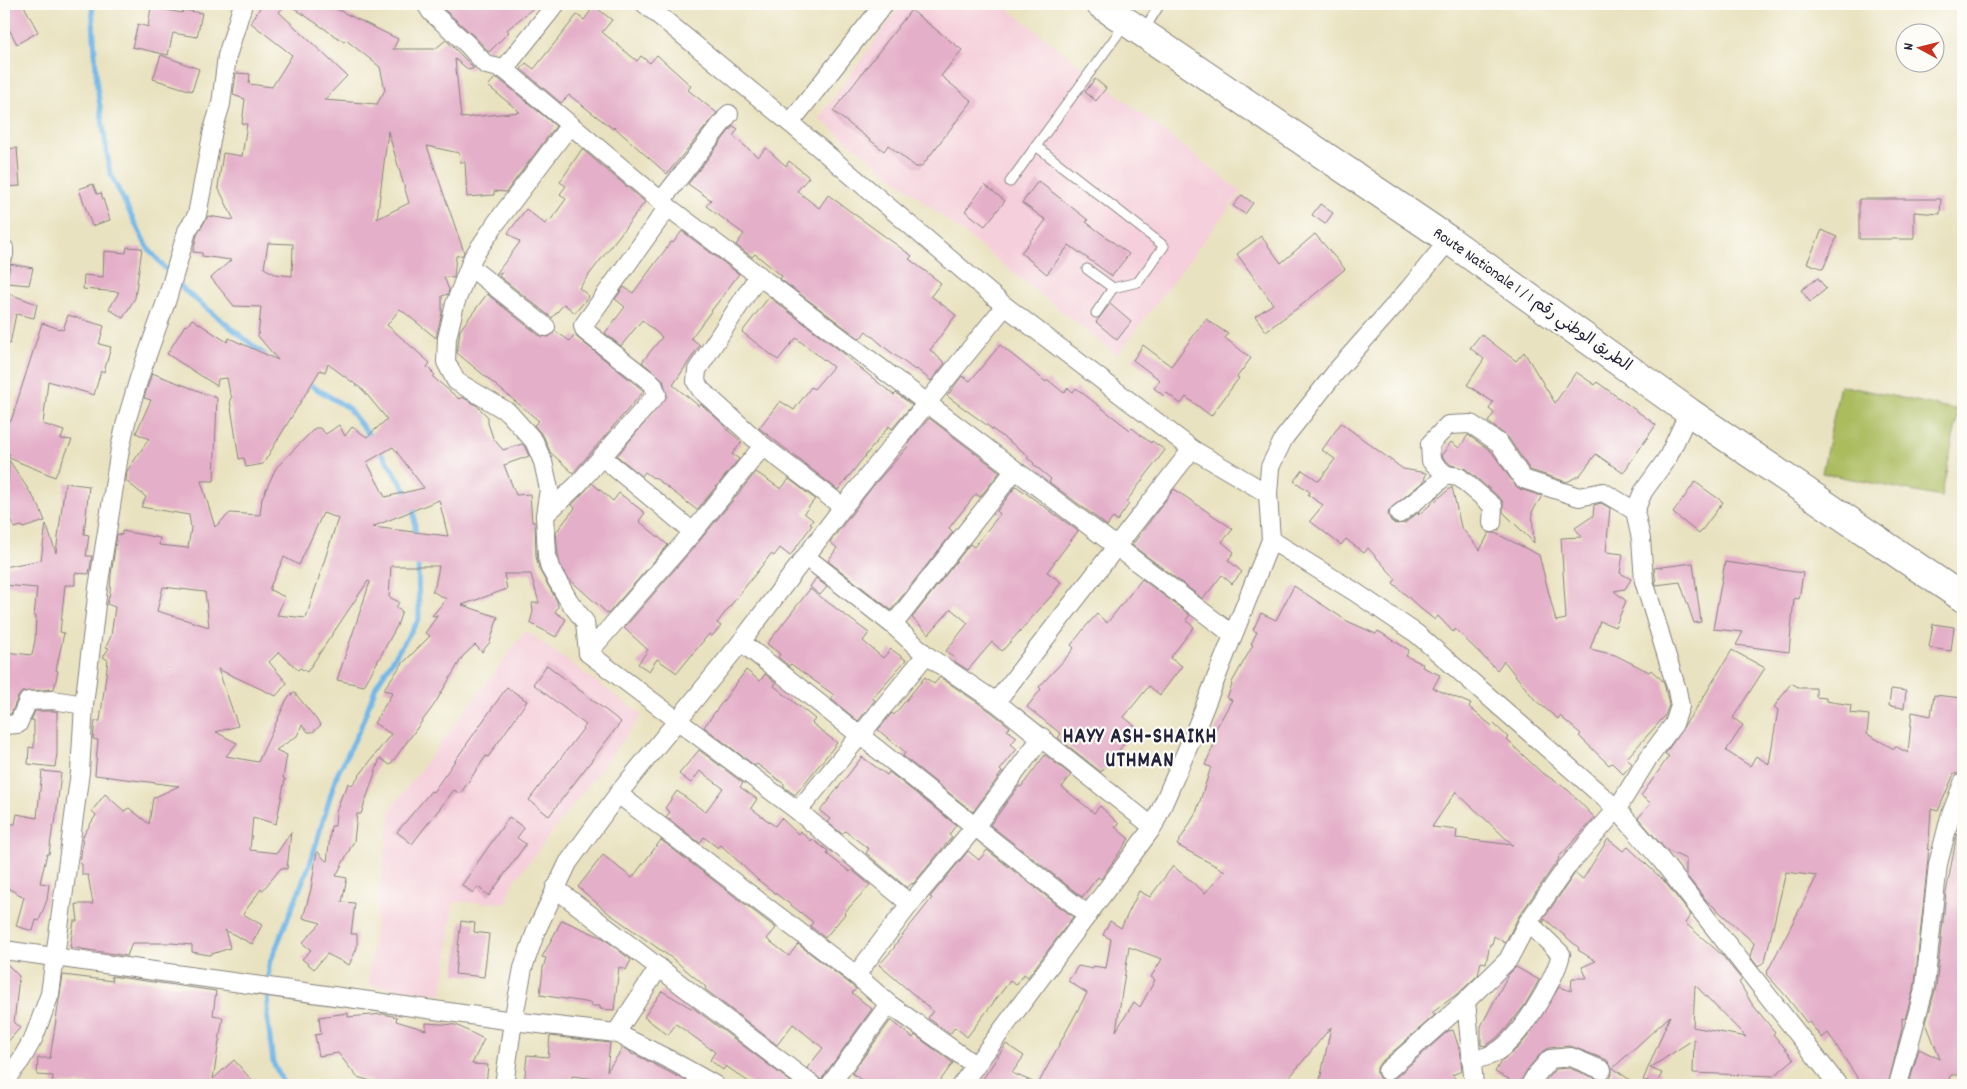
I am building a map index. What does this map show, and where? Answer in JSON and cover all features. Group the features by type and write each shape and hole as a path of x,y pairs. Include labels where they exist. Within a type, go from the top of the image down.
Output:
{"main road":[{"name":"Route Nationale 1 / الطريق الوطني رقم 1","path":"1100,4 1448,240 1689,412 1963,598"}],"street":[{"path":"4,1082 21,1060 41,1021 50,994 80,772 84,704 98,588 126,422 187,231 197,215 213,130 220,104 227,56 243,4"},
{"path":"426,4 431,12 468,44 486,65 504,69 664,204 1232,634"},
{"path":"504,69 556,4"},
{"path":"645,4 790,123 1005,306 1192,449 1268,494"},
{"path":"790,123 884,4"},
{"path":"545,515 577,485 657,394 653,384 585,331 583,326 664,204 729,114"},
{"path":"570,125 496,223 474,257 455,304 447,338 446,362 456,381 508,412 534,441 543,462 549,489 545,515 547,556 550,568 569,601 585,622 588,653 798,811 910,904"},
{"path":"961,1085 1153,827 1193,736 1271,540 1268,494 1270,467 1284,438 1339,368 1408,290 1448,240"},
{"path":"4,248 4,256"},
{"path":"470,267 546,327"},
{"path":"759,275 697,370 696,382 701,390 763,446 843,507"},
{"path":"504,1085 523,968 536,931 568,863 618,794 741,642 843,507 1005,306"},
{"path":"1387,1071 1466,1002 1508,960 1528,922 1566,868 1617,810 1647,760 1674,724 1680,706 1677,690 1644,581 1635,511 1643,492 1668,456 1689,412"},
{"path":"1492,523 1492,506 1459,477 1446,475 1430,461 1430,444 1448,425 1471,424 1499,443 1522,479 1579,497 1603,492 1635,511"},
{"path":"588,653 693,532 763,446"},
{"path":"996,702 1192,449"},
{"path":"602,457 693,532"},
{"path":"894,625 1015,470"},
{"path":"1400,514 1446,475"},
{"path":"1271,540 1355,592 1417,634 1617,810 1661,860 1838,1085"},
{"path":"806,557 894,625 926,655 996,702 1153,827"},
{"path":"741,642 860,735 974,828 1088,915"},
{"path":"798,811 926,655"},
{"path":"4,725 18,724 28,701 52,700 84,704"},
{"path":"856,975 910,904 974,828 1042,737"},
{"path":"1898,1085 1925,986 1938,864 1950,818 1963,783"},
{"path":"618,794 856,975 889,1004 976,1066"},
{"path":"555,888 812,1085"},
{"path":"1471,1060 1491,1055 1505,1046 1518,1032 1558,968 1561,954 1528,922"},
{"path":"4,950 513,1021 616,1033 715,1085"},
{"path":"616,1033 659,967"},
{"path":"1466,1002 1474,1085"},
{"path":"830,1085 889,1004"},
{"path":"1530,1085 1550,1058 1571,1057 1602,1070"}],"lane":[{"path":"1010,182 1036,146 1134,27 1160,4"},
{"path":"1036,146 1164,246 1138,282 1113,288 1096,313"},
{"path":"1087,269 1113,288"}],"shaded area":[{"path":"902,4 1002,4 1241,192 1117,355 819,118"},
{"path":"526,631 642,715 510,887 508,903 454,902 442,994 368,985 391,809"}],"green space":[{"path":"1840,385 1959,410 1941,497 1822,473"}],"building":[{"path":"14,4 23,4 38,32 17,44 4,20 4,9"},
{"path":"262,4 286,4 279,12 347,76 324,100 377,104 385,90 380,67 346,40 344,42 288,4 326,4 398,39 393,49 435,49 446,40 474,68 469,70 455,59 461,118 520,112 488,86 495,78 499,79 556,126 506,192 494,191 494,195 467,197 465,162 460,162 459,153 427,146 464,252 463,255 456,256 454,278 444,277 449,290 448,294 442,296 442,313 436,338 400,309 387,325 430,363 427,367 435,375 433,377 459,399 462,397 476,405 488,417 493,438 503,450 522,444 525,447 529,456 504,465 516,495 530,494 532,522 535,522 536,557 540,571 557,601 558,607 555,612 566,619 556,637 530,623 533,611 532,603 539,603 531,574 504,574 507,589 462,605 498,617 490,642 482,652 475,645 463,656 434,705 390,765 380,758 361,814 357,814 354,841 336,876 347,878 342,902 355,903 351,934 357,934 357,948 349,965 327,954 314,969 302,959 311,950 302,943 321,923 303,918 311,889 317,851 327,862 331,826 335,826 336,812 343,792 345,792 348,783 352,785 391,734 374,723 393,692 383,690 402,664 430,636 425,633 438,615 432,616 446,599 432,591 435,586 439,566 391,566 389,597 399,602 396,608 402,611 397,626 364,686 337,680 370,582 368,581 307,672 300,668 298,670 279,652 269,662 287,683 276,696 218,669 238,726 216,732 237,743 226,756 258,762 287,699 294,692 321,725 313,732 308,732 302,725 297,736 276,750 287,755 283,778 285,779 276,824 253,817 250,850 277,853 291,832 287,869 281,868 262,891 261,889 243,914 262,925 252,944 225,930 230,948 209,955 192,952 192,945 172,943 132,943 127,956 70,947 74,921 78,921 76,904 93,904 88,875 82,875 82,864 80,864 83,836 96,815 92,811 105,794 124,811 129,808 149,824 153,798 179,786 95,775 98,740 93,739 95,721 100,721 108,660 103,657 109,648 106,647 111,636 115,607 107,604 117,534 122,535 122,531 160,538 159,545 188,548 191,528 189,515 141,507 146,497 126,481 127,471 149,439 136,433 151,400 144,398 152,373 217,398 214,481 201,481 215,527 230,513 260,515 262,498 276,468 315,428 320,428 326,434 339,425 345,436 352,427 367,437 387,419 363,390 328,364 325,372 320,370 263,464 246,467 244,458 239,459 230,400 232,396 227,378 218,379 217,386 167,354 185,325 187,326 192,319 227,342 229,338 278,360 258,336 261,307 234,306 211,278 231,260 202,256 202,253 193,252 197,235 208,216 234,220 218,187 223,153 242,156 247,124 242,124 245,99 233,95 236,73 250,74 249,84 272,87 292,55 251,23","holes":["388,131 409,203 377,219","268,243 293,244 292,276 275,274 264,268","393,447 424,488 385,497 367,462","439,500 448,536 372,527","323,513 338,518 306,618 277,615 285,597 270,590 270,587 284,557 299,565","163,587 205,592 209,627 157,611"]},
{"path":"438,4 538,4 507,30 509,32 489,52"},
{"path":"594,6 612,20 602,32 637,61 641,56 650,63 657,55 691,86 688,90 717,113 667,174 614,127 613,129 569,95 561,103 521,69 526,63 534,69 577,15 584,20"},
{"path":"151,7 182,13 183,10 202,13 197,37 173,33 168,55 132,47 138,24 148,27"},
{"path":"911,10 962,50 941,76 972,101 921,167 916,167 888,145 884,151 833,111"},
{"path":"161,55 199,69 192,91 153,79"},
{"path":"1095,79 1106,88 1096,101 1085,92"},
{"path":"733,126 738,129 733,136 758,157 766,148 786,166 789,161 809,177 797,191 819,208 828,195 912,256 909,259 941,283 931,296 956,315 930,350 945,363 931,381 917,369 915,370 888,350 866,331 860,339 780,279 782,276 755,254 752,257 736,245 744,234 706,206 711,200 688,184"},
{"path":"17,148 20,186 4,187 4,149"},
{"path":"582,149 645,202 579,288 589,296 575,313 564,304 552,318 499,276 502,272 496,274 520,242 508,233 526,209 545,224 550,221 566,199 560,194 566,186 560,182"},
{"path":"1038,181 1088,220 1086,222 1129,254 1112,276 1069,245 1047,274 1021,253 1046,220 1022,203"},
{"path":"93,184 97,194 101,193 110,220 92,226 79,189"},
{"path":"985,185 1005,201 985,226 965,211"},
{"path":"1242,195 1253,203 1245,214 1233,206"},
{"path":"1859,199 1941,199 1940,214 1914,212 1914,239 1859,239"},
{"path":"1320,204 1333,213 1325,224 1312,215"},
{"path":"1822,230 1837,237 1823,269 1807,263"},
{"path":"682,231 739,274 691,338 700,345 673,385 699,406 701,404 742,442 732,454 739,459 697,510 654,477 645,472 642,476 617,456 667,396 663,380 642,362 662,337 642,320 621,346 605,333 625,307 615,299 624,287 633,293 671,242 673,243"},
{"path":"1315,234 1345,269 1303,304 1266,331 1255,316 1273,304 1237,254 1261,236 1281,263"},
{"path":"127,247 142,248 135,298 123,318 109,309 119,292 83,289 84,275 103,277 104,251 126,253"},
{"path":"10,264 33,268 29,285 7,283"},
{"path":"1818,278 1826,289 1810,302 1801,290"},
{"path":"4,292 37,304 34,318 16,314 10,344 4,344"},
{"path":"487,294 540,336 549,337 555,331 570,341 574,335 644,391 573,473 550,452 544,437 534,425 539,421 457,353 460,330"},
{"path":"769,297 846,355 894,395 896,393 912,405 892,429 889,426 838,490 759,428 780,401 794,410 811,387 814,389 833,367 796,338 778,360 742,332"},
{"path":"1110,304 1131,322 1117,340 1096,322"},
{"path":"68,315 104,326 99,344 111,347 104,372 101,371 94,395 48,381 43,424 64,431 61,439 72,440 55,477 9,458 9,453 4,453 4,419 11,421 42,323 63,330"},
{"path":"1206,319 1228,334 1225,338 1251,358 1211,416 1186,397 1181,404 1167,393 1164,396 1154,388 1160,380 1133,360 1143,345 1171,366"},
{"path":"1481,334 1516,361 1524,352 1555,403 1576,372 1595,385 1597,382 1656,425 1623,473 1596,454 1580,475 1567,482 1530,470 1508,437 1488,422 1494,413 1489,409 1493,402 1467,385 1484,359 1470,348"},
{"path":"1000,345 1046,382 1048,380 1064,393 1068,388 1073,392 1076,388 1130,430 1132,428 1151,443 1152,441 1165,450 1126,502 1129,504 1117,521 1113,518 1107,526 1049,482 1051,479 1027,458 1029,456 947,396 962,376 970,381"},
{"path":"929,418 1000,472 980,497 976,494 949,528 953,532 891,610 828,561 837,548 830,542"},
{"path":"1341,423 1403,469 1426,473 1424,481 1389,510 1388,515 1391,521 1395,524 1405,523 1419,512 1418,515 1452,487 1461,527 1480,550 1489,533 1495,533 1539,555 1556,621 1566,619 1561,538 1582,537 1575,528 1593,516 1594,505 1601,503 1610,508 1606,552 1623,554 1620,573 1631,579 1625,589 1614,591 1626,601 1615,627 1600,621 1590,649 1615,655 1649,672 1651,670 1664,682 1669,705 1665,716 1627,758 1632,764 1623,774 1612,763 1609,765 1579,736 1581,734 1560,716 1558,719 1535,700 1504,661 1497,670 1455,629 1453,632 1438,616 1435,620 1421,609 1393,583 1396,579 1368,548 1364,553 1346,539 1341,545 1310,521 1323,505 1308,495 1310,492 1294,481 1302,470 1319,481 1335,459 1322,450"},
{"path":"1468,435 1491,451 1515,485 1520,489 1542,496 1532,512 1534,543 1503,512 1503,502 1500,498 1466,469 1451,465 1441,456 1451,442 1459,448"},
{"path":"9,460 39,506 45,521 23,528 22,526 14,528 11,518 4,517 4,485 8,485"},
{"path":"756,472 781,489 789,479 815,499 804,513 813,520 810,524 812,525 790,556 780,548 774,556 771,554 717,623 721,626 712,636 709,634 677,673 657,659 649,671 638,664 648,650 624,628"},
{"path":"1695,482 1723,502 1699,534 1673,513"},
{"path":"65,483 89,486 84,534 89,535 86,556 92,556 89,574 75,573 75,585 65,585 60,632 64,633 54,689 22,692 11,714 4,714 5,652 32,655 35,640 36,616 34,616 37,588 4,585 4,567 41,560 46,524 56,553"},
{"path":"592,483 613,501 619,493 645,513 639,521 668,545 608,614 567,577 560,564 558,554 556,532 575,508 572,505"},
{"path":"1016,486 1078,531 1047,572 1061,582 1053,594 1002,651 992,642 968,670 954,661 955,659 946,651 968,623 951,609 929,634 912,618 970,544 974,547 1000,514 997,511"},
{"path":"1174,489 1233,529 1222,542 1234,552 1228,560 1242,572 1232,584 1222,575 1203,599 1132,545"},
{"path":"1725,562 1803,573 1799,599 1794,598 1789,652 1736,645 1743,632 1713,629"},
{"path":"1693,563 1701,622 1694,623 1680,582 1656,585 1654,568"},
{"path":"816,578 827,587 820,595 810,587"},
{"path":"1142,579 1190,615 1186,620 1194,627 1170,658 1182,666 1160,695 1149,686 1124,717 1137,728 1101,772 1058,738 1061,734 1027,707 1041,689 1039,687 1074,648 1071,645 1087,625 1097,614 1107,623"},
{"path":"1294,586 1347,621 1376,634 1378,631 1409,650 1406,656 1423,664 1422,667 1440,675 1433,688 1471,704 1469,707 1492,726 1494,724 1509,738 1507,740 1543,774 1568,790 1595,818 1558,858 1519,916 1505,943 1494,936 1492,944 1490,944 1486,963 1481,962 1478,975 1461,991 1432,1013 1435,1015 1380,1063 1377,1068 1379,1078 1389,1081 1394,1079 1448,1031 1453,1030 1460,1051 1462,1071 1452,1075 1462,1085 1319,1085 1331,1027 1289,1078 1272,1085 979,1085 1006,1044 1024,1056 1012,1073 1038,1084 1087,993 1068,981 1078,966 1093,969 1093,966 1106,968 1111,939 1103,935 1110,921 1121,928 1139,891 1150,897 1173,866 1205,893 1225,871 1177,845 1196,813 1211,767 1205,765 1215,742 1210,739 1232,700 1227,698 1231,684 1253,645 1251,644 1257,632 1253,630 1261,613 1276,620","holes":["1456,792 1513,845 1456,838 1457,830 1432,827","1129,947 1162,959 1151,977 1155,980 1140,1007 1134,1002 1116,1031"]},
{"path":"810,589 869,633 863,641 883,658 891,649 906,660 872,698 875,700 858,721 831,699 834,695 791,664 789,666 778,657 780,654 767,644"},
{"path":"1933,624 1954,627 1951,651 1929,648"},
{"path":"1732,650 1765,668 1733,718 1743,725 1726,751 1750,766 1756,756 1769,764 1778,710 1774,707 1791,683 1800,688 1816,688 1816,697 1826,698 1826,701 1851,705 1850,713 1869,715 1867,734 1894,749 1895,746 1908,753 1912,712 1931,716 1934,695 1963,698 1963,773 1954,774 1938,811 1931,809 1928,859 1915,984 1905,1019 1902,1018 1902,1029 1888,1085 1862,1085 1828,1033 1822,1038 1766,974 1817,876 1786,872 1765,961 1758,967 1750,956 1754,943 1705,899 1686,875 1686,859 1666,850 1638,818 1651,803 1641,796 1669,756 1665,754 1703,698"},
{"path":"547,665 621,722 549,816 529,800 586,725 533,684"},
{"path":"746,670 760,681 765,674 776,683 774,686 815,719 812,723 837,743 795,795 784,787 784,784 757,764 755,766 704,727"},
{"path":"925,677 934,684 940,677 990,711 1010,727 1007,730 1017,737 1011,744 1017,749 1000,770 1002,772 973,812 903,756 905,752 878,730 892,713 894,715"},
{"path":"507,687 527,701 460,794 454,790 412,844 397,832 431,791 433,792"},
{"path":"1891,689 1906,691 1904,708 1889,706"},
{"path":"35,711 57,711 57,754 55,767 28,764 29,747 34,748 34,720 31,720"},
{"path":"699,750 743,783 740,787 757,799 751,808 775,826 781,818 798,834 800,831 811,841 812,839 828,851 827,854 850,872 852,870 870,885 844,913 825,938 810,926 813,922 758,880 721,845 718,848 704,837 700,843 666,817 670,812 665,808 677,791 705,812 723,788 700,771 691,783 679,774"},
{"path":"1045,755 1071,775 1062,787 1094,813 1100,806 1119,824 1115,827 1129,839 1101,879 1098,877 1082,897 990,825"},
{"path":"862,757 887,775 889,772 956,825 949,835 952,837 913,884 907,888 866,853 869,849 845,831 842,834 827,822 830,819 820,811"},
{"path":"42,771 61,773 55,825 53,825 49,854 47,854 40,883 49,884 47,900 39,921 36,920 33,931 16,926 24,897 4,886 4,824 15,824 17,814 37,818"},
{"path":"509,817 524,828 517,838 526,844 489,896 478,887 473,893 462,885"},
{"path":"1957,834 1963,835 1963,1062 1960,1064 1963,1075 1951,1075 1946,1085 1920,1085 1910,1080 1919,1049 1940,1059 1926,1023 1936,987 1946,893"},
{"path":"1608,839 1623,851 1628,847 1664,881 1691,915 1685,923 1721,954 1742,980 1739,982 1752,1004 1775,1032 1773,1034 1794,1059 1774,1076 1693,1073 1694,1039 1650,1068 1662,1073 1656,1085 1643,1080 1670,1016 1613,1068 1637,1085 1542,1085 1555,1069 1569,1068 1603,1081 1612,1075 1612,1068 1607,1060 1570,1046 1549,1048 1542,1052 1527,1070 1519,1085 1506,1085 1509,1079 1495,1072 1501,1061 1519,1047 1531,1032 1559,987 1571,991 1572,978 1587,978 1582,967 1596,961 1578,950 1579,948 1545,919 1544,922 1542,921 1575,873 1583,879","holes":["1695,985 1746,1037 1693,1027"]},
{"path":"661,840 776,928 767,939 789,956 798,944 856,989 852,993 872,1009 821,1080 807,1068 823,1048 793,1024 777,1045 705,989 706,987 673,959 607,912 578,887 603,855 632,878"},
{"path":"987,850 1073,917 1028,977 1024,974 1016,985 1010,981 967,1037 955,1027 950,1034 928,1018 933,1011 879,965 932,898 930,897 968,851 979,860"},
{"path":"562,920 603,938 631,960 626,970 619,967 614,1010 600,1009 600,1006 591,1006 591,1003 540,995 546,958 542,957"},
{"path":"461,921 475,923 474,932 489,934 484,977 455,974"},
{"path":"4,961 19,976 14,1023 20,1028 4,1046"},
{"path":"1516,967 1539,980 1525,1005 1504,1031 1485,1046 1481,1045 1481,1026 1508,975"},
{"path":"63,975 113,981 111,976 216,991 213,1015 223,1017 213,1079 234,1060 256,1085 52,1084 53,1076 37,1075 38,1058 50,1058"},
{"path":"662,991 692,1007 795,1085 753,1085 726,1066 723,1070 710,1060 715,1052 676,1024 668,1035 644,1017"},
{"path":"348,1013 348,1017 383,1014 397,1017 396,1021 426,1030 426,1023 456,1025 484,1039 472,1064 488,1065 486,1085 385,1085 357,1077 338,1053 319,1056 315,1035 321,1034 319,1017"},
{"path":"891,1020 913,1038 915,1035 953,1063 937,1085 868,1085 852,1073"},
{"path":"550,1036 610,1043 607,1071 623,1048 631,1052 631,1054 694,1085 643,1085 572,1076 571,1085 524,1085 527,1055 548,1057"}],"waterway":[{"path":"92,4 97,86 110,173 147,247 170,274"},
{"path":"177,282 184,290 266,356"},
{"path":"307,383 348,408 373,440"},
{"path":"379,449 410,497"},
{"path":"413,504 416,538"},
{"path":"284,1085 273,1062 267,1015 269,965 311,861 336,777 360,729 376,686 419,619 418,559"}],"district":[{"name":"HAYY ASH-SHAIKH UTHMAN","path":"1140,750"}]}
